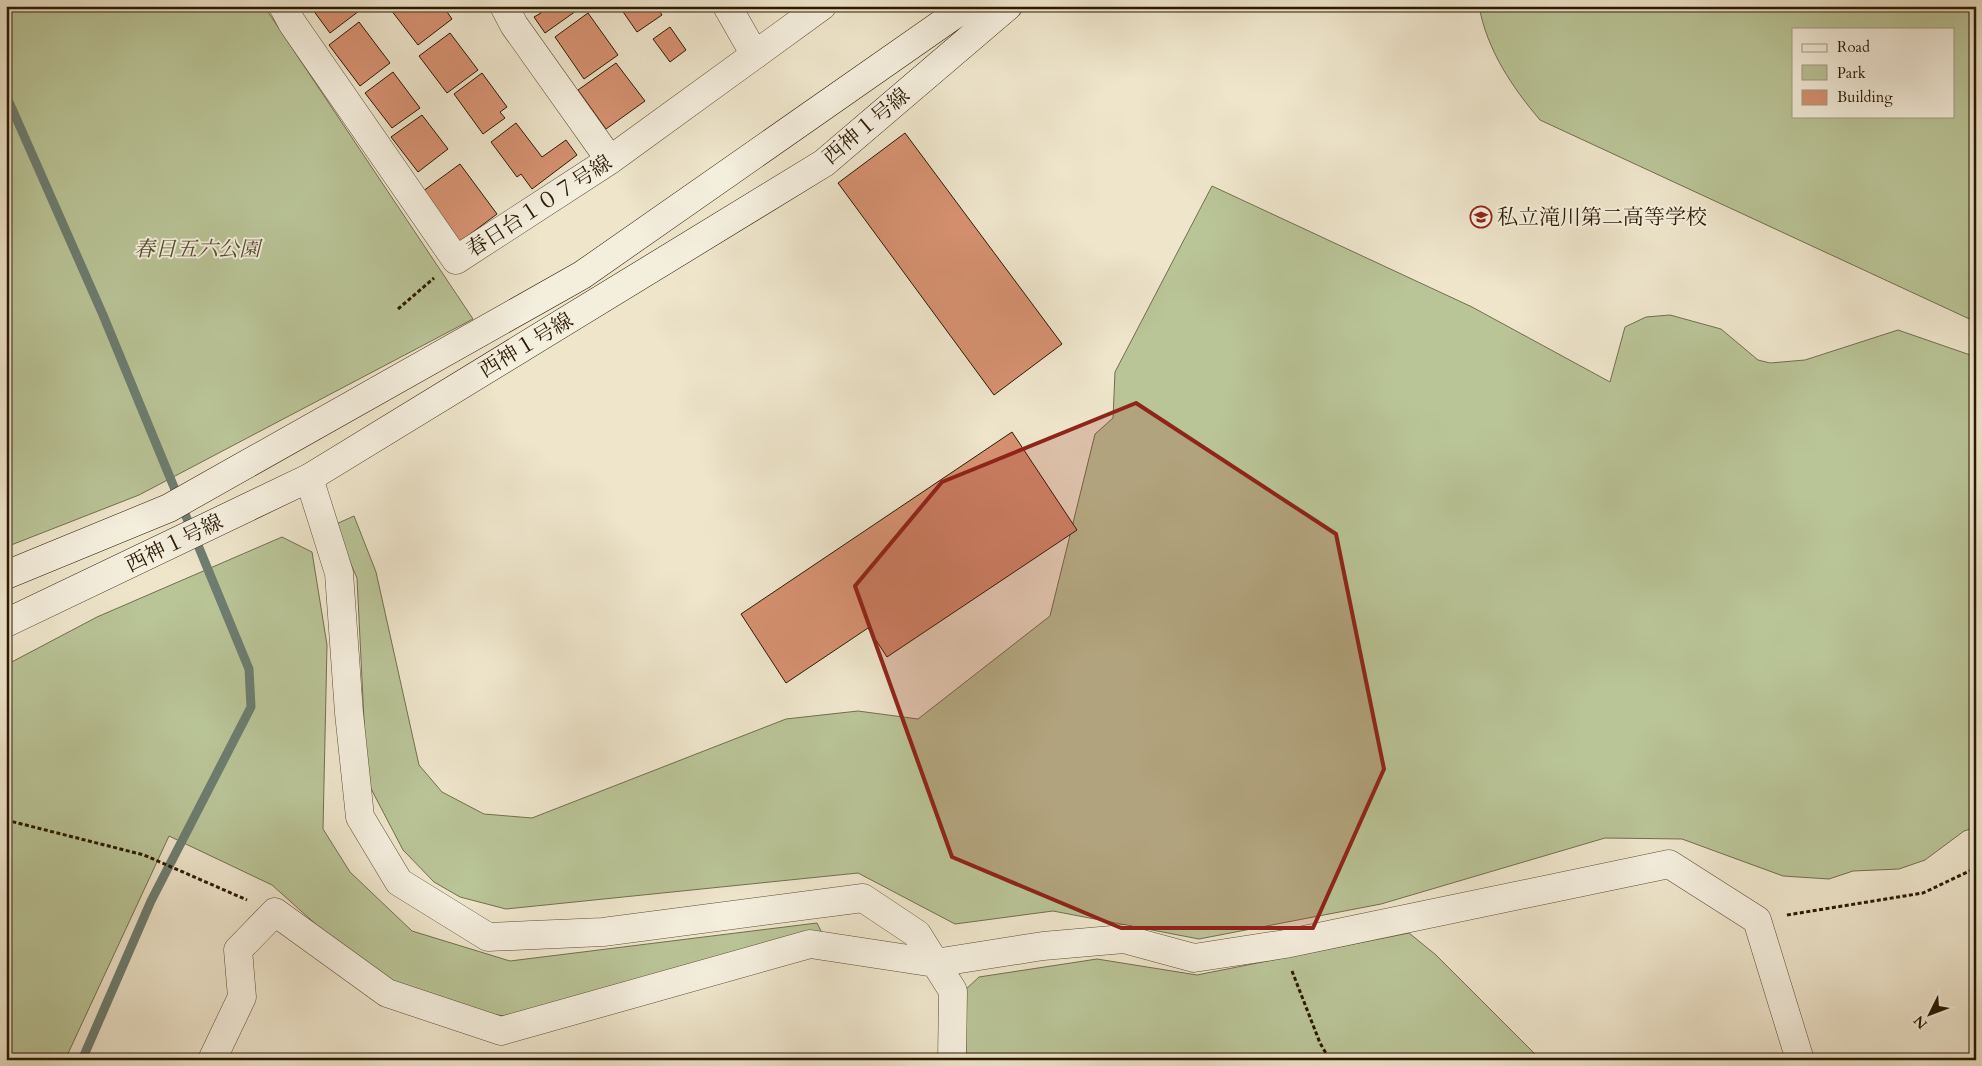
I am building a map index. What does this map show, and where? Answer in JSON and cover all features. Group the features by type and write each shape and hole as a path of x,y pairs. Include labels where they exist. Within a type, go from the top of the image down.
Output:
{"street":[{"name":"春日台１０７号線","path":"282,6 456,260 610,160 822,6"},
{"path":"504,6 514,25 610,160"},
{"path":"727,6 755,55"},
{"name":"西神１号線","path":"6,575 169,508 582,275 967,6"},
{"name":"西神１号線","path":"6,623 309,478 824,163 1008,6"},
{"path":"309,478 339,573 348,713 360,817 398,882 488,937 603,932 863,898 917,934 952,990 952,1060"},
{"path":"212,1060 242,997 238,950 275,912 387,993 500,1031 810,944 935,963 1043,946 1124,939 1194,958 1284,944 1669,864 1757,920 1800,1060"}],"path":[{"path":"398,309 456,260"},
{"path":"6,820 144,855 275,912"},
{"path":"1757,920 1923,893 1976,868"},
{"path":"1284,944 1297,986 1320,1043 1330,1060"}],"highlighted area":[{"path":"1136,403 1336,534 1384,769 1313,928 1121,928 952,857 855,586 942,482"}],"green space":[{"name":"春日五六公園","path":"6,6 264,6 473,319 139,495 6,547"},
{"path":"1479,6 1976,6 1976,322 1540,120 1502,67 1488,38"},
{"path":"1212,186 1472,307 1610,382 1625,327 1646,317 1670,315 1721,329 1758,360 1770,363 1805,360 1898,330 1976,357 1976,827 1964,831 1925,860 1899,869 1853,871 1829,879 1783,876 1682,839 1605,838 1381,904 1199,939 1053,911 955,924 858,873 506,909 460,897 434,882 403,850 367,781 357,578 334,525 354,516 376,572 419,765 442,792 484,814 532,818 786,719 858,711 918,719 1050,616 1095,434 1113,418 1115,372"},
{"path":"282,537 312,552 327,645 323,829 350,872 412,931 510,961 817,923 823,935 510,1017 436,1005 358,962 272,885 169,836 65,1060 6,1060 6,665 97,617"},
{"path":"1409,933 1436,955 1541,1060 966,1060 965,990 979,977 1097,959 1197,975"}],"building":[{"path":"310,6 355,6 359,11 330,33"},
{"path":"396,6 443,6 452,19 418,45 391,10"},
{"path":"536,6 583,6 545,33 534,17 541,13"},
{"path":"619,6 656,6 662,15 637,32"},
{"path":"588,13 618,55 584,79 555,37"},
{"path":"359,22 390,63 360,86 329,45"},
{"path":"670,27 686,50 670,62 653,39"},
{"path":"450,33 478,70 447,93 419,56"},
{"path":"616,63 645,101 606,129 578,90"},
{"path":"393,72 420,108 392,128 365,93"},
{"path":"482,73 507,107 500,112 505,118 483,134 454,94"},
{"path":"422,115 448,149 418,172 391,137"},
{"path":"516,123 542,157 566,140 577,155 532,189 521,174 517,177 491,142"},
{"path":"905,133 1062,344 994,395 838,183"},
{"path":"460,164 497,214 457,244 419,194"},
{"path":"1012,432 1077,530 887,657 868,628 786,683 741,614"}],"waterway":[{"path":"6,95 103,315 249,669 251,707 151,901 82,1060"}],"place":[{"name":"私立滝川第二高等学校","path":"1481,217"}]}
